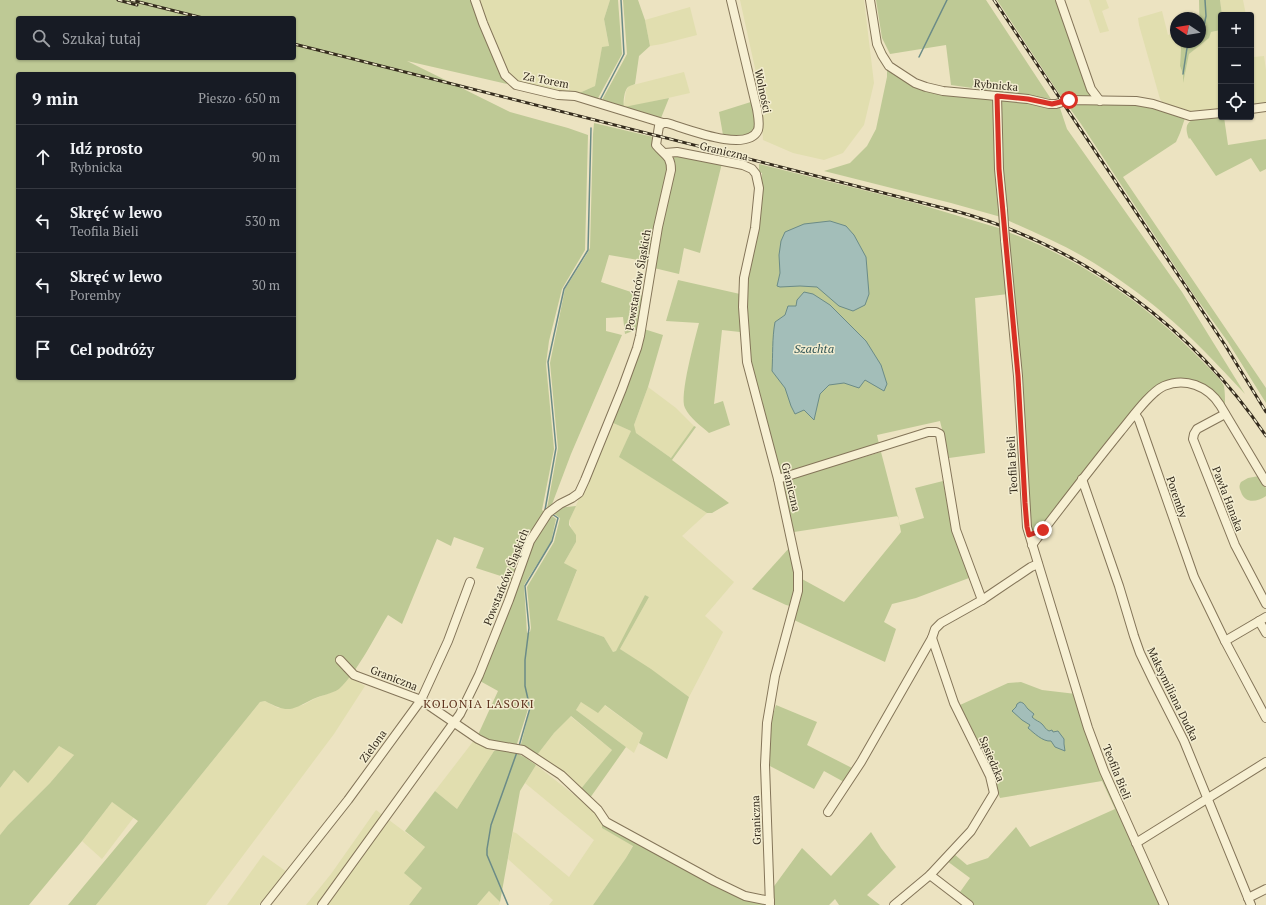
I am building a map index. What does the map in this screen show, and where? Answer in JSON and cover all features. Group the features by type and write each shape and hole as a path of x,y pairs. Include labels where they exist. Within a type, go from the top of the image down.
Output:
{"street":[{"name":"Za Torem","path":"475,0 482,23 505,75 516,85 558,95 574,96 661,124"},
{"name":"Wolności","path":"661,124 672,124 705,135 724,139 741,140 756,134 759,124 758,114 731,0"},
{"name":"Rybnicka","path":"870,0 877,44 889,66 915,83 926,87 943,91 1028,99 1052,104 1069,100 1146,102 1159,105 1181,114 1192,116 1218,113"},
{"path":"1060,0 1091,88 1100,101"},
{"name":"Teofila Bieli","path":"997,96 999,169 1018,376 1027,527 1088,728 1104,771 1164,905"},
{"path":"1254,109 1266,107"},
{"name":"Powstańców Śląskich","path":"322,905 460,714 479,675 509,600 530,541 548,513 579,493 622,389 640,336 658,226 671,170 669,158 656,145 661,124"},
{"name":"Graniczna","path":"340,660 354,675 421,700 478,739 488,744 523,750 561,775 598,810 606,822 744,896 770,903 765,765 767,723 775,676 798,591 799,581 778,479 749,369 744,339 742,308 744,278 755,228 759,188 758,179 752,170 743,165 681,153 665,153"},
{"path":"1032,545 1082,479 1135,414 1151,396 1161,388 1171,384 1184,382 1192,383 1204,389 1218,401 1266,482"},
{"name":"Poremby","path":"1135,414 1139,420 1194,577 1225,641 1266,718"},
{"name":"Pawła Hanaka","path":"1225,414 1197,429 1193,439 1234,545 1266,604"},
{"path":"778,479 928,432 936,432 940,434 956,530 982,600"},
{"name":"Maksymiliana Dudka","path":"1082,479 1140,653 1152,680 1184,741 1249,902"},
{"path":"1076,487 1086,489"},
{"path":"1029,535 1043,530"},
{"path":"828,812 862,762 932,638 935,629 941,623 982,600 1031,567 1038,564"},
{"name":"Zielona","path":"265,905 348,800 421,700 448,641 470,582"},
{"path":"1225,641 1263,619 1266,633"},
{"name":"Sąsiedzka","path":"894,905 930,875 971,830 994,793 990,776 954,703 932,638"},
{"path":"1136,843 1266,762"},
{"path":"930,875 969,905"},
{"path":"1249,902 1266,889"}],"shaded area":[{"path":"478,0 610,0 604,19 609,47 602,48 595,86 577,94 517,83 506,72"},
{"path":"740,0 864,0 874,83 864,125 843,153 824,160 793,153 763,140 760,91"},
{"path":"1089,0 1106,0 1109,8 1102,11 1109,31 1100,33"},
{"path":"1220,0 1243,0 1245,12 1222,12"},
{"path":"690,7 697,35 650,46 645,20"},
{"path":"1162,11 1168,35 1170,34 1170,48 1181,48 1180,66 1183,79 1189,54 1195,48 1206,48 1206,37 1211,32 1218,31 1218,110 1194,114 1163,103 1160,99 1138,18"},
{"path":"1264,56 1266,70 1266,104 1254,105 1254,57"},
{"path":"684,72 690,93 624,108 626,91 629,86"},
{"path":"648,387 676,408 694,426 671,458 636,433 634,429 634,425"},
{"path":"611,422 631,431 620,457 707,513 682,536 734,582 705,616 723,632 689,697 620,649 649,597 645,595 617,651 613,652 604,637 556,620 577,571 564,563 576,542 569,521"},
{"path":"350,677 365,686 334,734 206,905 96,905 260,702 265,701 278,708 303,705 337,690"},
{"path":"581,702 604,705 643,733 634,753 576,710"},
{"path":"570,716 612,750 580,790 537,755 554,733"},
{"path":"475,739 494,751 457,809 435,791"},
{"path":"59,746 74,755 50,783 0,835 0,788 14,770"},
{"path":"536,765 596,812 602,821 602,828 633,845 626,858 593,905 549,905 553,900 508,859 513,832 569,877 594,840 525,783"},
{"path":"112,802 134,817 102,859 82,841"},
{"path":"376,810 384,816 320,905 306,905 331,874"},
{"path":"389,820 425,847 405,873 422,888 409,905 327,905 326,904"},
{"path":"263,855 287,872 259,905 227,905"},
{"path":"489,891 500,902 499,905 477,905"}],"green space":[{"path":"0,0 473,0 507,84 407,61 510,112 588,135 585,250 562,289 549,341 546,364 554,449 542,510 545,513 513,580 476,568 484,548 454,537 451,546 437,539 402,624 388,615 359,664 346,682 336,691 289,709 284,709 265,701 260,702 96,905 68,905 138,821 112,802 29,905 0,905 0,835 50,783 74,755 59,746 28,783 14,770 0,788"},
{"path":"610,0 618,0 622,54 597,100 577,94 595,86 602,47 609,46 604,19"},
{"path":"623,0 638,0 645,20 650,46 639,56 635,84 629,87 626,91 624,97 624,107 669,98 661,118 601,102 627,54"},
{"path":"876,0 986,0 1051,99 951,85 946,45 890,54 882,38"},
{"path":"997,0 1061,0 1097,98 1062,98"},
{"path":"1199,0 1220,0 1222,12 1218,12 1218,31 1211,32 1209,38 1206,40 1206,12 1199,12"},
{"path":"1196,48 1189,54 1183,83 1183,74 1180,66 1181,49"},
{"path":"887,68 909,84 921,90 993,100 1001,217 824,171 850,163 867,146 876,129 887,77"},
{"path":"1001,100 1027,102 1060,108 1067,129 1182,292 1245,394 1174,322 1130,287 1073,251 1007,220 1002,175"},
{"path":"754,101 755,129 748,134 740,136 723,135 719,112"},
{"path":"1066,103 1147,105 1185,118 1176,142 1123,177 1266,388 1266,403 1228,342 1194,295"},
{"path":"1218,117 1218,120 1224,120 1228,145 1266,139 1266,169 1260,172 1251,158 1216,176 1187,134 1187,126 1191,121 1194,119"},
{"path":"594,123 653,137 652,146 667,161 666,180 650,262 609,255 601,282 643,296 638,329 625,334 623,317 606,318 606,331 622,335 571,454 551,507 547,509 558,448 550,363 565,289 590,248"},
{"path":"674,156 722,163 700,253 684,248 679,274 654,268 675,166 673,159"},
{"path":"759,164 915,203 1002,229 1008,294 975,298 985,453 949,458 940,421 877,435 879,444 781,474 778,470 748,357 746,293 760,213 762,173 759,172"},
{"path":"1008,232 1035,243 1087,270 1136,303 1181,340 1223,383 1225,391 1225,405 1212,390 1197,381 1158,385 1134,408 1094,462 1039,529 1032,531"},
{"path":"678,280 740,294 740,332 722,330 714,404 723,401 730,425 709,433 690,415 685,408 684,402 688,367 699,323 666,321"},
{"path":"644,329 663,335 648,387 634,425 636,433 671,458 694,426 696,427 672,460 729,503 712,513 707,513 619,457 631,431 611,422"},
{"path":"881,452 898,516 794,532 782,481"},
{"path":"1259,476 1266,488 1266,496 1255,501 1245,499 1241,492 1240,483 1248,478"},
{"path":"943,481 952,530 969,578 916,598 892,604 884,622 896,629 885,662 794,620 802,579 844,602 901,532 899,521 900,525 924,518 915,488"},
{"path":"576,506 569,521 569,525 576,535 576,542 564,563 577,570 557,620 604,637 613,652 616,651 645,595 649,597 620,649 651,669 689,697 667,759 639,743 643,733 605,705 598,713 581,702 576,710 626,747 590,798 580,790 612,750 571,716 554,733 537,755 520,748 530,709 529,706 516,747 477,737 498,691 480,681 534,542 551,515 556,519 551,542 524,585 527,633 530,632 531,628 527,587 554,542 560,518 553,513 557,508"},
{"path":"790,547 796,592 790,606 752,589"},
{"path":"1021,682 1042,690 1076,694 1160,905 973,905 961,895 960,892 970,878 947,861 954,854 967,865 988,858 1016,827 1030,847 1115,809 1102,781 1000,798 968,720 966,721 960,705 1008,683"},
{"path":"776,705 817,722 807,745 852,768 844,782 824,771 814,789 768,765 769,728"},
{"path":"500,749 520,754 536,765 520,791 500,902 489,891 477,905 409,905 422,888 404,873 425,847 405,831 435,791 457,809 494,751"},
{"path":"602,821 767,905 593,905 633,846 602,828"},
{"path":"871,832 896,867 867,895 880,905 839,905 835,899 829,905 774,905 772,889 802,848 831,876"}],"water":[{"path":"830,221 846,226 854,235 866,257 869,294 865,305 853,311 839,306 817,287 777,286 780,273 779,255 781,241 785,232 804,224"},
{"name":"Szachta","path":"804,292 813,294 830,305 866,341 881,365 887,384 884,391 865,380 859,388 844,383 829,385 820,394 814,420 804,410 795,414 785,388 772,371 775,322 785,315 788,306 796,306 797,300"},
{"path":"1020,702 1034,714 1032,717 1049,731 1058,731 1064,739 1065,751 1055,747 1051,741 1042,739 1036,735 1028,728 1030,725 1012,711"}],"waterway":[{"path":"600,100 624,54 621,0"},
{"path":"919,57 947,0"},
{"path":"1205,0 1206,12"},
{"path":"1183,74 1187,48"},
{"path":"546,510 556,448 548,362 564,289 588,250 591,128"},
{"path":"519,746 530,708 525,686 525,660 529,628 525,586 552,541 558,518 552,514"},
{"path":"508,905 487,855 487,849 491,825 517,752"}],"railway":[{"path":"118,0 137,5"},
{"path":"131,0 195,16"},
{"path":"994,0 1225,345 1266,412"},
{"path":"296,45 959,212 1005,227 1050,247 1092,270 1132,297 1170,327 1205,361 1237,397 1266,436"}],"district":[{"name":"KOLONIA LASOKI","path":"479,703"}],"route":[{"path":"1043,530 1029,535 1027,527 1018,376 999,169 997,96 1028,99 1052,104 1069,100"}]}
